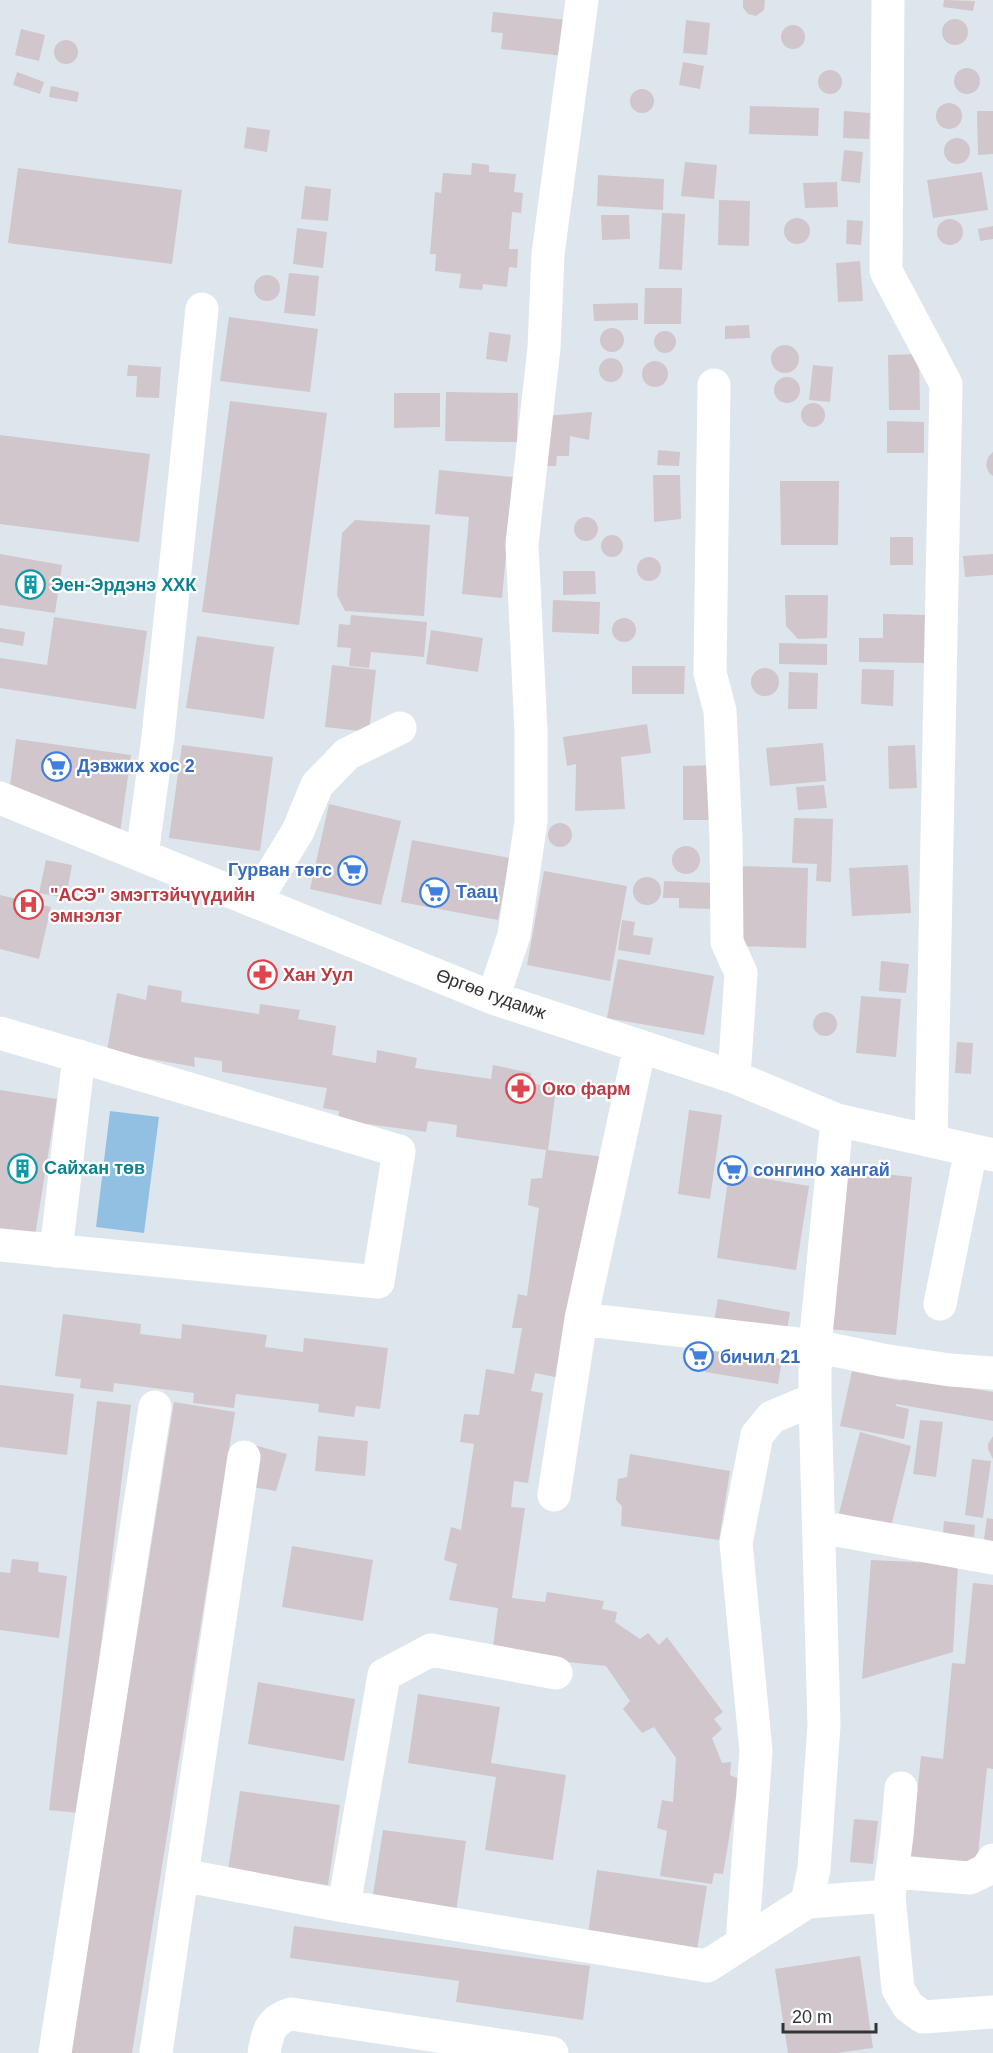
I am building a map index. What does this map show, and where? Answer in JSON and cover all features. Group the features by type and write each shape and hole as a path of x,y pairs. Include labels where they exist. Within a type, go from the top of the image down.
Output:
{"street":[{"path":"493,998 514,935 531,822 531,731 522,544 544,348 548,254 582,0"},
{"path":"888,0 886,271 945,384 931,1141"},
{"path":"142,855 158,736 202,309"},
{"path":"714,385 710,673 720,711 728,942 741,973 734,1077"},
{"path":"256,900 298,831 317,785 347,754 400,728"},
{"name":"Өргөө гудамж","path":"0,798 493,998 734,1077 837,1120 982,1152"},
{"path":"0,1033 399,1151 378,1282 0,1245"},
{"path":"554,1495 581,1319 640,1046"},
{"path":"56,1251 79,1056"},
{"path":"807,1902 814,1869 824,1725 815,1346 837,1120"},
{"path":"940,1304 982,1152"},
{"path":"581,1319 815,1346 939,1369 993,1373"},
{"path":"742,1943 756,1751 736,1543 757,1435 772,1417 815,1399"},
{"path":"55,2053 155,1407"},
{"path":"156,2053 244,1456"},
{"path":"819,1527 993,1558"},
{"path":"344,1906 384,1675 431,1650 556,1673"},
{"path":"901,1788 891,1884 898,1989 908,2006 923,2018 993,2012"},
{"path":"182,1875 344,1906 707,1965 807,1902 891,1884 970,1878 986,1870 993,1860"},
{"path":"264,2053 272,2025 280,2017 291,2014 552,2053"}],"shaded area":[{"path":"110,1111 159,1117 144,1233 96,1227"}],"building":[{"path":"743,0 765,0 764,10 756,16 748,14 743,8"},
{"path":"944,0 975,1 973,11 943,7"},
{"path":"493,12 567,20 564,56 501,49 503,33 491,32"},
{"path":"955,19 964,23 968,32 964,41 955,45 946,41 942,32 946,23"},
{"path":"686,20 710,23 707,55 683,53"},
{"path":"793,25 798,26 804,32 804,42 798,48 793,49 788,48 782,42 781,37 782,32 788,26"},
{"path":"21,29 45,35 39,61 15,55"},
{"path":"66,40 75,43 78,52 75,61 66,64 57,61 54,52 57,43"},
{"path":"683,62 704,66 700,89 679,85"},
{"path":"967,68 976,72 980,81 976,90 967,94 958,90 954,81 958,72"},
{"path":"830,70 839,73 842,82 839,91 830,94 821,91 818,82 821,73"},
{"path":"17,72 44,82 40,94 13,85"},
{"path":"51,86 79,92 77,102 49,97"},
{"path":"642,89 650,93 654,101 650,109 642,113 634,109 630,101 634,93"},
{"path":"949,103 958,107 962,116 958,125 949,129 940,125 936,116 940,107"},
{"path":"750,106 819,108 818,136 749,134"},
{"path":"844,111 870,113 869,139 843,138"},
{"path":"977,111 993,111 993,154 978,155"},
{"path":"247,127 270,130 267,152 244,148"},
{"path":"957,138 966,142 970,151 966,160 957,164 948,160 944,151 948,142"},
{"path":"844,150 863,152 860,183 841,181"},
{"path":"685,162 717,165 714,199 681,196"},
{"path":"472,163 489,165 489,172 516,174 514,192 523,193 521,213 512,212 509,249 518,249 517,268 509,267 507,287 483,284 482,290 459,288 461,274 435,271 436,254 430,254 435,192 441,193 443,173 471,175"},
{"path":"18,168 182,190 172,264 8,243"},
{"path":"982,172 988,210 933,218 927,180"},
{"path":"598,175 664,179 663,210 597,206"},
{"path":"837,182 838,207 805,208 803,183"},
{"path":"305,186 331,189 328,221 301,219"},
{"path":"719,200 750,201 749,246 718,245"},
{"path":"662,213 685,214 682,270 659,269"},
{"path":"601,215 629,215 630,239 602,240"},
{"path":"797,218 806,222 810,231 806,240 797,244 788,240 784,231 788,222"},
{"path":"950,219 959,223 963,232 959,241 950,245 941,241 937,232 941,223"},
{"path":"847,220 863,221 861,245 846,244"},
{"path":"993,226 993,239 980,241 978,229"},
{"path":"297,228 327,232 323,268 293,264"},
{"path":"860,261 863,301 838,302 836,263"},
{"path":"289,273 319,276 315,316 284,313"},
{"path":"267,275 276,279 280,288 276,297 267,301 258,297 254,288 258,279"},
{"path":"645,288 682,288 681,324 644,324"},
{"path":"638,303 638,320 594,321 593,304"},
{"path":"229,317 318,329 310,392 220,381"},
{"path":"749,325 750,338 725,339 725,326"},
{"path":"612,328 620,332 624,340 620,348 612,352 604,348 600,340 604,332"},
{"path":"665,331 673,334 676,342 673,350 665,353 657,350 654,342 657,334"},
{"path":"489,332 511,335 507,362 486,359"},
{"path":"785,345 795,349 799,359 795,369 785,373 775,369 771,359 775,349"},
{"path":"919,354 920,410 889,410 888,355"},
{"path":"611,358 619,362 623,370 619,378 611,382 603,378 599,370 603,362"},
{"path":"655,361 664,365 668,374 664,383 655,387 646,383 642,374 646,365"},
{"path":"128,365 161,367 159,398 136,397 137,376 127,376"},
{"path":"813,365 833,367 830,402 809,400"},
{"path":"787,377 796,381 800,390 796,399 787,403 778,399 774,390 778,381"},
{"path":"446,392 518,393 517,442 445,441"},
{"path":"394,393 440,393 440,427 394,428"},
{"path":"230,401 327,413 299,625 202,612"},
{"path":"813,403 822,406 825,415 822,424 813,427 804,424 801,415 804,406"},
{"path":"592,412 589,440 570,436 569,456 557,456 556,466 545,466 546,416"},
{"path":"887,421 924,422 924,453 887,453"},
{"path":"0,435 150,454 139,542 0,524"},
{"path":"658,450 680,452 679,466 657,465"},
{"path":"993,452 993,476 986,465 988,457"},
{"path":"439,470 513,477 502,598 462,594 469,517 435,514"},
{"path":"653,475 680,475 681,519 654,522"},
{"path":"780,481 839,481 838,545 781,545"},
{"path":"586,517 594,521 598,529 594,537 586,541 578,537 574,529 578,521"},
{"path":"355,520 430,525 424,616 345,611 337,595 342,533"},
{"path":"608,535 616,535 623,542 623,550 616,557 608,557 601,550 601,542"},
{"path":"890,537 913,537 913,565 890,565"},
{"name":"Эен-Эрдэнэ ХХК","path":"0,554 62,565 55,613 0,605"},
{"path":"993,554 993,575 965,577 963,556"},
{"path":"649,557 657,561 661,569 657,577 649,581 641,577 637,569 641,561"},
{"path":"563,571 595,571 596,594 563,595"},
{"path":"785,595 828,595 827,638 798,639 786,626"},
{"path":"553,600 600,602 599,634 552,632"},
{"path":"883,614 926,615 925,663 859,662 859,638 883,638"},
{"path":"351,615 427,622 424,657 371,652 369,668 349,666 351,648 337,647 339,624 350,625"},
{"path":"54,617 147,631 136,709 0,688 0,658 47,665"},
{"path":"624,618 632,622 636,630 632,638 624,642 616,638 612,630 616,622"},
{"path":"0,628 25,632 23,646 0,642"},
{"path":"431,630 483,638 478,672 426,664"},
{"path":"197,636 274,647 264,719 186,708"},
{"path":"779,643 827,644 827,665 779,664"},
{"path":"332,665 376,670 369,732 325,727"},
{"path":"632,666 685,666 684,694 632,694"},
{"path":"765,668 775,672 779,682 775,692 765,696 755,692 751,682 755,672"},
{"path":"862,669 894,670 893,706 861,704"},
{"path":"789,672 818,673 817,709 788,709"},
{"path":"647,724 651,753 621,757 625,809 575,811 576,764 567,766 563,737"},
{"path":"16,739 131,755 120,833 9,794"},
{"path":"823,743 826,781 770,786 766,748"},
{"path":"182,745 273,757 260,851 169,838"},
{"path":"915,745 917,788 889,789 888,746"},
{"path":"716,765 716,820 683,820 683,766"},
{"path":"824,785 827,808 798,810 796,787"},
{"path":"329,804 401,821 381,905 310,889"},
{"path":"794,818 833,819 831,882 816,881 817,864 792,863"},
{"path":"555,823 565,823 572,830 572,840 565,847 555,847 548,840 548,830"},
{"path":"412,840 510,858 498,920 401,902"},
{"path":"686,846 696,850 700,860 696,870 686,874 676,870 672,860 676,850"},
{"path":"46,860 72,865 66,898 39,893"},
{"path":"908,865 911,913 852,916 849,868"},
{"path":"737,866 808,868 806,948 735,946"},
{"path":"544,871 627,886 610,981 527,965"},
{"path":"647,877 657,881 661,891 657,901 647,905 637,901 633,891 637,881"},
{"path":"664,881 713,883 712,909 679,908 679,898 663,898"},
{"path":"0,895 51,907 39,959 0,949"},
{"path":"622,920 635,922 633,935 653,938 650,955 618,950"},
{"path":"618,959 714,976 704,1035 607,1018"},
{"path":"881,961 909,964 906,993 879,991"},
{"path":"148,985 182,991 181,1002 259,1014 260,1004 300,1010 298,1019 336,1026 332,1055 376,1063 377,1050 417,1058 415,1068 491,1079 493,1065 531,1073 530,1083 556,1088 548,1150 605,1157 565,1379 535,1373 531,1391 543,1393 528,1483 514,1481 511,1507 525,1508 512,1598 545,1602 547,1592 604,1601 602,1609 617,1612 615,1622 640,1639 648,1633 659,1645 667,1637 723,1712 714,1719 722,1729 712,1738 722,1763 731,1762 730,1775 739,1779 723,1874 714,1873 712,1884 660,1876 667,1831 657,1828 662,1800 673,1802 676,1758 654,1727 642,1733 623,1709 630,1701 606,1666 492,1654 498,1608 449,1600 457,1564 444,1560 451,1527 461,1530 474,1444 460,1442 464,1414 479,1415 486,1369 514,1374 522,1328 512,1328 518,1294 527,1296 539,1208 528,1205 531,1179 542,1178 546,1150 456,1137 457,1125 428,1121 426,1132 338,1120 339,1111 323,1108 327,1088 222,1072 222,1061 194,1057 195,1067 107,1051 117,993 146,1000"},
{"path":"861,996 901,999 896,1057 856,1053"},
{"path":"825,1012 834,1015 837,1024 834,1033 825,1036 816,1033 813,1024 816,1015"},
{"path":"957,1042 973,1043 971,1074 955,1073"},
{"name":"Сайхан төв","path":"0,1090 57,1099 34,1242 0,1237"},
{"path":"689,1110 722,1115 710,1199 678,1194"},
{"path":"846,1170 912,1177 896,1335 830,1329"},
{"path":"729,1173 809,1186 796,1270 717,1258"},
{"path":"718,1299 790,1312 778,1384 705,1372"},
{"path":"63,1314 141,1324 140,1334 181,1339 182,1324 267,1335 265,1347 303,1352 304,1338 388,1348 380,1409 356,1406 354,1417 318,1412 319,1404 236,1394 234,1408 193,1403 194,1393 114,1383 113,1392 80,1388 81,1379 55,1376"},
{"path":"852,1371 902,1381 902,1377 993,1392 993,1421 896,1404 896,1406 909,1409 904,1439 840,1426"},
{"path":"0,1385 74,1394 67,1455 0,1447"},
{"path":"97,1401 131,1405 80,1813 49,1810"},
{"path":"174,1402 235,1412 132,2053 70,2053"},
{"path":"920,1420 943,1422 936,1477 913,1474"},
{"path":"860,1432 911,1446 891,1527 839,1513"},
{"path":"318,1436 368,1441 365,1476 315,1471"},
{"path":"993,1436 993,1459 988,1444"},
{"path":"254,1445 287,1454 276,1491 246,1486"},
{"path":"630,1454 730,1471 719,1540 621,1526 622,1506 616,1500 618,1479 627,1477"},
{"path":"972,1459 991,1461 983,1518 965,1515"},
{"path":"987,1518 993,1519 993,1541 984,1539"},
{"path":"944,1521 975,1525 974,1537 943,1533"},
{"path":"292,1546 373,1560 363,1621 282,1607"},
{"path":"12,1559 39,1562 38,1572 67,1576 59,1638 0,1630 0,1572 10,1573"},
{"path":"871,1560 958,1564 953,1652 862,1679"},
{"path":"973,1583 993,1585 993,1769 987,1768 977,1863 911,1856 921,1756 943,1759 952,1663 965,1664"},
{"path":"258,1682 355,1699 344,1761 248,1744"},
{"path":"418,1694 500,1707 491,1763 566,1775 553,1860 485,1850 496,1777 408,1763"},
{"path":"240,1791 340,1805 328,1885 228,1870"},
{"path":"854,1819 878,1821 873,1864 850,1862"},
{"path":"383,1830 466,1841 456,1912 372,1901"},
{"path":"597,1870 707,1886 697,1950 588,1934"},
{"path":"294,1926 590,1966 583,2020 456,2002 459,1981 290,1958"},
{"path":"860,1956 873,2048 837,2053 788,2053 775,1969"}],"place":[{"name":"Эен-Эрдэнэ ХХК","path":"30,585"},
{"name":"Дэвжих хос 2","path":"56,766"},
{"name":"Гурван төгс","path":"353,870"},
{"name":"Таац","path":"435,892"},
{"name":"\"АСЭ\" эмэгтэйчүүдийн эмнэлэг","path":"29,905"},
{"name":"Хан Уул","path":"262,975"},
{"name":"Око фарм","path":"521,1089"},
{"name":"Сайхан төв","path":"23,1168"},
{"name":"сонгино хангай","path":"732,1170"},
{"name":"бичил 21","path":"699,1357"}]}
